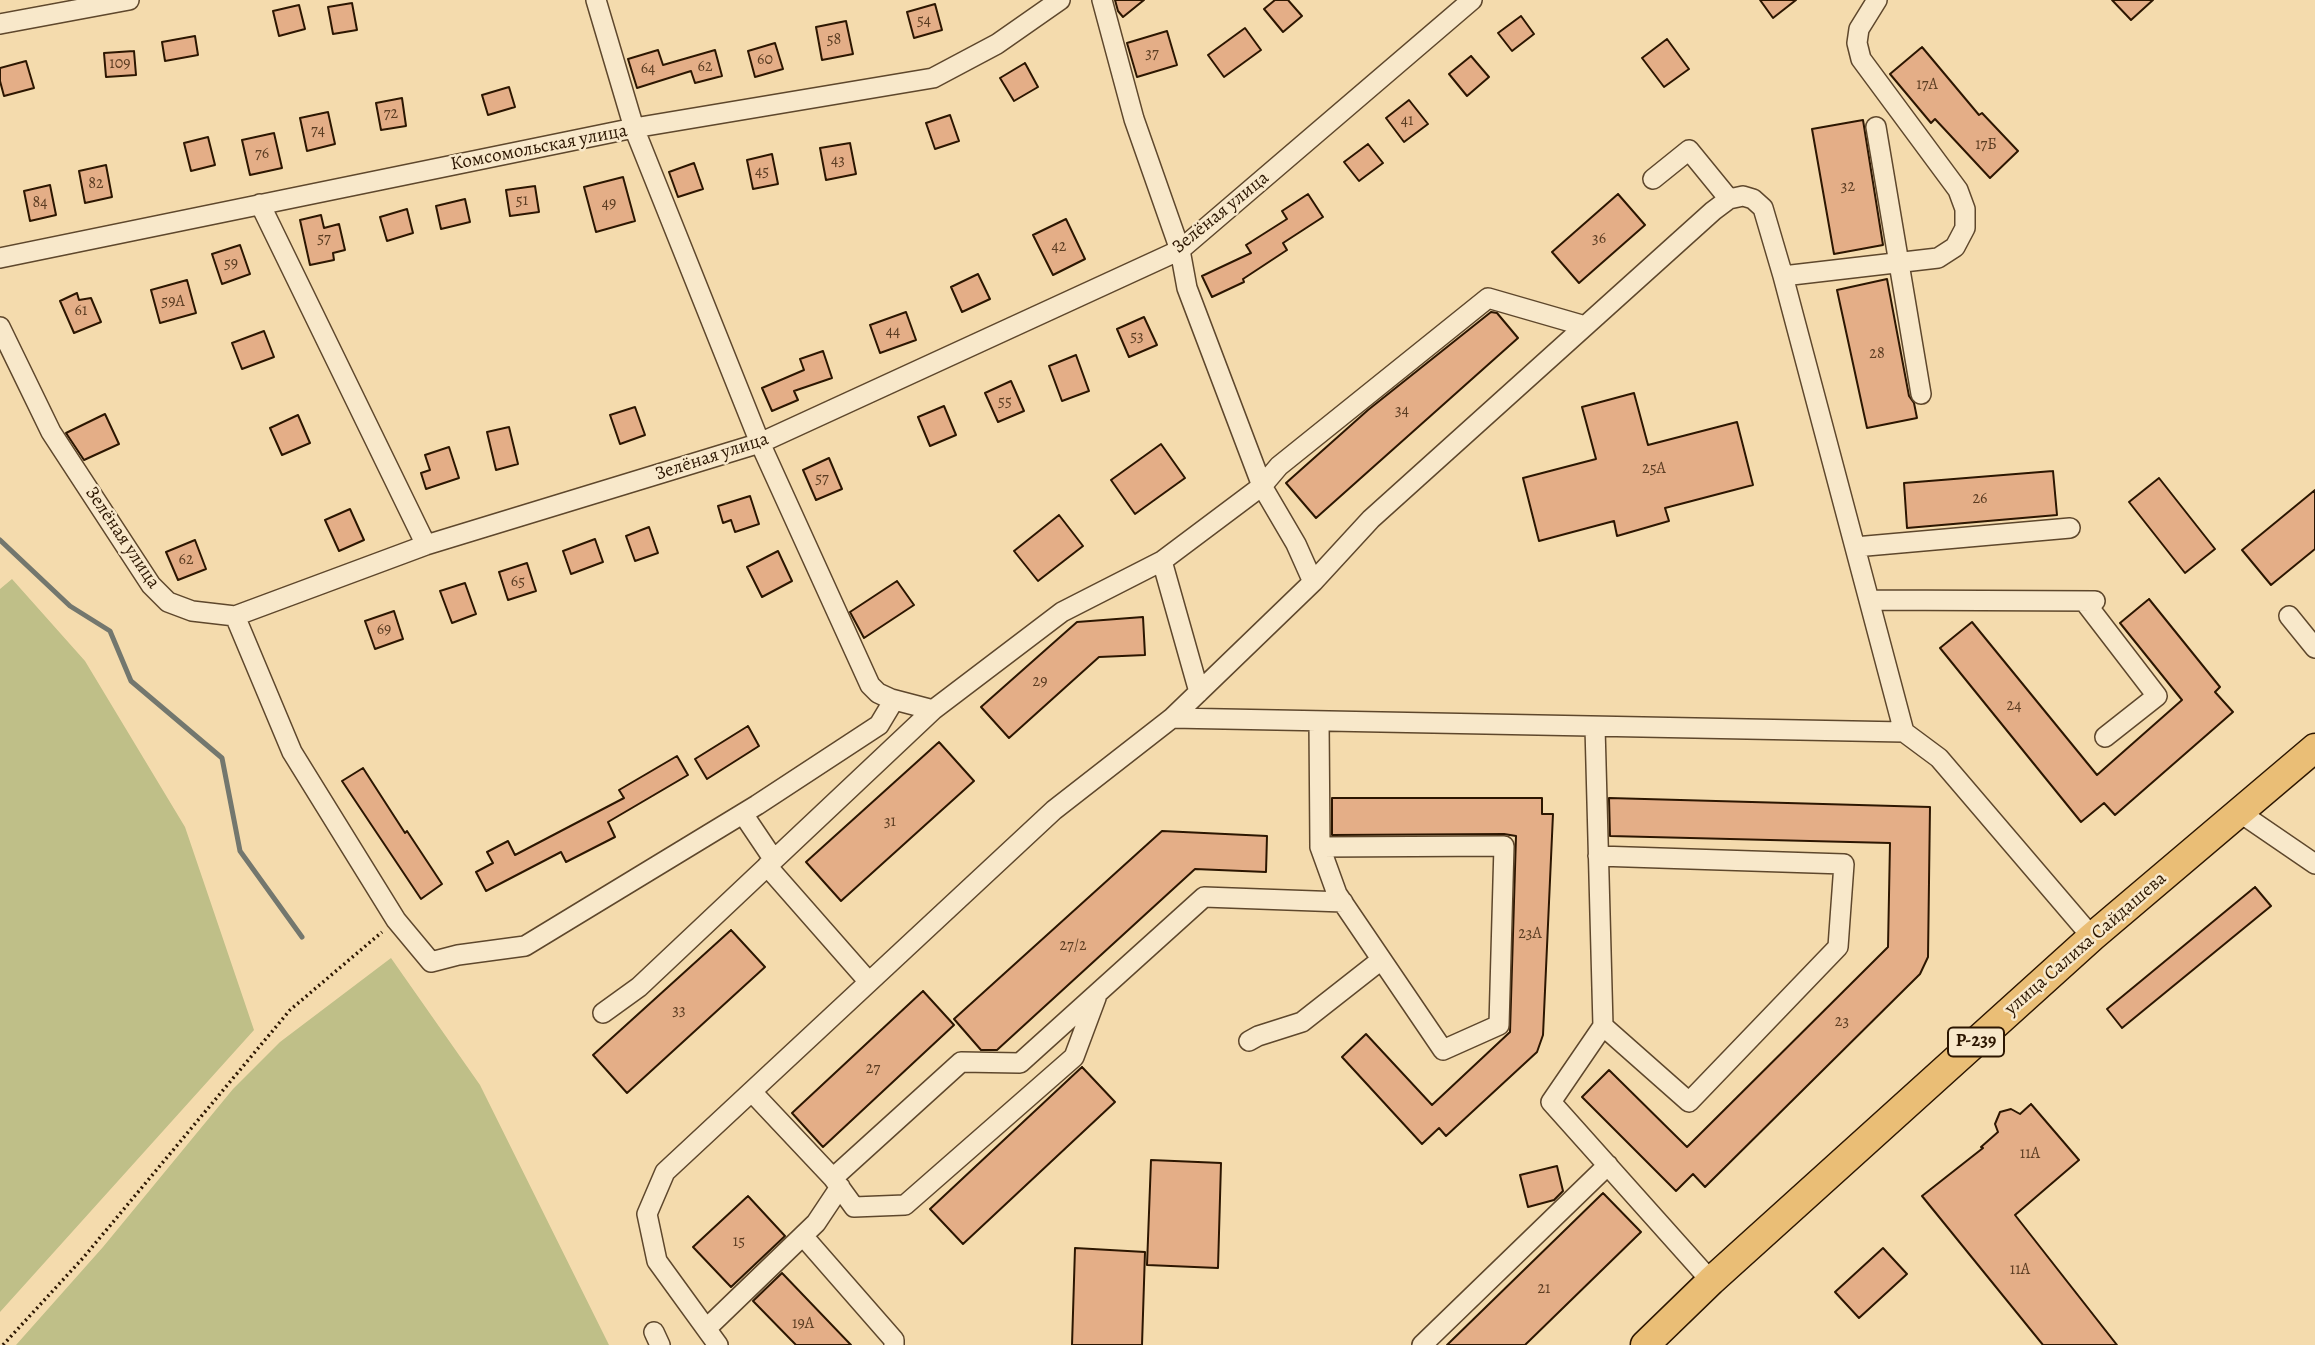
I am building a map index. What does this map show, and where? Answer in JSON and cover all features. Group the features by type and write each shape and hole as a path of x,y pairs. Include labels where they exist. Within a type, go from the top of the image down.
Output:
{"highway":[{"name":"улица Салиха Сайдашева","path":"1645,1345 1712,1281 2092,937 2315,748"}],"street":[{"path":"0,24 129,0"},
{"path":"596,0 634,128 760,443 870,685 877,693 894,700 933,710"},
{"name":"Комсомольская улица","path":"0,258 634,128 933,78 997,44 1060,0"},
{"path":"1102,0 1134,120 1180,250 1187,288 1262,486 1296,544 1313,582"},
{"name":"Зелёная улица","path":"0,327 51,432 151,585 168,602 192,611 235,616 426,545 760,443 1180,250 1472,0"},
{"path":"1783,276 1938,258 1955,247 1965,228 1965,209 1958,190 1861,59 1857,43 1859,29 1877,0"},
{"path":"1876,127 1921,394"},
{"path":"1653,179 1689,150 1729,199"},
{"path":"718,1345 657,1261 647,1214 665,1172 1054,810 1172,718 1313,582 1371,519 1729,199 1743,196 1753,198 1763,208 1904,732"},
{"path":"260,204 426,545"},
{"path":"603,1013 639,987 933,710 1062,612 1162,561 1262,486 1279,466 1488,298 1585,326"},
{"path":"1855,547 2070,528"},
{"path":"1162,561 1199,692"},
{"path":"1869,600 2089,601 2157,696 2105,737"},
{"path":"235,616 292,752 396,920 431,962 458,955 525,946 743,814 879,725 894,700"},
{"path":"2289,616 2315,648"},
{"path":"1172,718 1904,732 1940,758 2092,937"},
{"path":"1319,721 1320,847 1337,894 1443,1050 1499,1025 1504,846 1320,847"},
{"path":"1595,727 1603,1026 1551,1102 1712,1281"},
{"path":"2239,812 2315,864"},
{"path":"743,814 771,863 869,982"},
{"path":"1598,856 1844,864 1838,947 1689,1102 1603,1026"},
{"path":"707,1328 816,1223 836,1183 961,1062 1020,1063 1204,897 1343,902"},
{"path":"1249,1041 1302,1022 1381,960"},
{"path":"752,1091 836,1183 854,1207 905,1205 1074,1057 1097,994"},
{"path":"1422,1345 1608,1165"},
{"path":"803,1236 894,1340 894,1345"}],"path":[{"path":"3,1345 83,1258 290,1010 396,920"}],"green space":[{"path":"12,579 85,661 185,827 254,1030 0,1312 0,589"},
{"path":"391,958 480,1085 609,1345 16,1345 103,1247 233,1089 280,1042"}],"building":[{"path":"1115,0 1144,0 1123,17"},
{"path":"1275,0 1288,0 1302,16 1283,32 1264,9"},
{"path":"1760,0 1796,0 1773,18"},
{"path":"2112,0 2153,0 2131,20"},
{"path":"352,3 357,30 333,34 328,7"},
{"path":"935,4 942,30 914,38 907,12"},
{"path":"299,5 305,29 279,36 273,11"},
{"path":"1521,16 1534,34 1512,51 1498,33"},
{"path":"846,21 853,54 822,60 816,27"},
{"path":"1245,28 1261,50 1224,77 1208,55"},
{"path":"1167,31 1177,65 1137,77 1127,43"},
{"path":"195,36 198,55 165,61 162,42"},
{"path":"1667,39 1689,69 1664,87 1642,58"},
{"path":"775,43 783,69 755,77 748,51"},
{"path":"1922,47 1979,115 1982,113 2018,151 1990,178 1935,119 1931,123 1890,74"},
{"path":"658,50 663,65 715,50 722,76 695,83 691,71 637,88 628,59"},
{"path":"134,51 136,75 106,77 104,53"},
{"path":"1471,56 1489,77 1467,96 1449,74"},
{"path":"26,61 34,88 4,96 0,68"},
{"path":"1025,63 1038,87 1014,101 1000,78"},
{"path":"509,87 515,107 488,115 482,95"},
{"path":"402,98 406,126 381,130 376,103"},
{"path":"1409,100 1428,124 1404,142 1386,118"},
{"path":"328,112 335,144 307,151 300,118"},
{"path":"950,115 959,141 935,149 926,123"},
{"path":"1863,120 1883,245 1834,254 1812,129"},
{"path":"274,133 282,168 250,175 242,140"},
{"path":"208,137 215,165 191,171 184,143"},
{"path":"850,143 856,174 826,180 820,148"},
{"path":"1368,144 1383,163 1359,181 1344,162"},
{"path":"772,154 778,184 753,189 747,160"},
{"path":"694,163 703,189 678,197 669,172"},
{"path":"106,165 112,197 85,203 79,171"},
{"path":"623,177 635,221 596,232 584,187"},
{"path":"50,185 56,215 30,221 24,191"},
{"path":"535,186 539,212 510,216 506,190"},
{"path":"1308,194 1323,217 1283,243 1287,250 1243,279 1244,282 1212,297 1202,276 1251,253 1246,245 1287,219 1282,211"},
{"path":"1618,194 1645,225 1579,283 1552,252"},
{"path":"465,199 470,222 441,229 436,206"},
{"path":"407,209 413,233 387,241 380,217"},
{"path":"321,215 324,228 339,224 345,250 333,253 334,260 310,265 300,220"},
{"path":"1066,219 1085,259 1053,275 1033,235"},
{"path":"240,245 250,274 222,284 212,254"},
{"path":"978,274 990,299 962,312 951,287"},
{"path":"1887,279 1909,396 1914,403 1917,418 1867,428 1837,290"},
{"path":"187,280 196,313 160,323 151,290"},
{"path":"77,293 79,300 91,298 101,322 74,333 60,301"},
{"path":"906,312 916,340 880,353 870,325"},
{"path":"1491,312 1497,313 1518,338 1316,518 1286,483 1368,410"},
{"path":"1144,317 1157,345 1129,357 1117,329"},
{"path":"264,331 274,357 242,369 232,343"},
{"path":"823,351 832,378 794,391 798,400 772,411 762,388 804,370 800,359"},
{"path":"1076,355 1089,391 1062,401 1049,366"},
{"path":"1011,381 1024,411 998,422 985,393"},
{"path":"1634,393 1648,445 1737,422 1753,485 1665,508 1669,521 1617,536 1614,521 1539,541 1523,478 1596,459 1582,407"},
{"path":"944,406 956,435 930,446 918,417"},
{"path":"635,407 645,435 620,444 610,415"},
{"path":"105,414 119,444 84,460 66,433"},
{"path":"298,415 310,443 282,455 270,428"},
{"path":"509,427 518,464 496,470 487,432"},
{"path":"1161,444 1185,478 1135,514 1111,480"},
{"path":"449,447 459,478 426,489 421,473 430,470 425,455"},
{"path":"829,458 842,489 816,500 803,470"},
{"path":"2053,471 2057,515 1907,528 1904,483"},
{"path":"2159,478 2215,549 2185,573 2129,502"},
{"path":"2315,490 2315,549 2271,585 2242,550"},
{"path":"750,496 759,524 735,532 731,520 723,523 718,506"},
{"path":"350,509 364,540 339,551 325,520"},
{"path":"1059,515 1083,546 1038,581 1014,551"},
{"path":"649,527 658,553 635,561 626,536"},
{"path":"595,539 603,562 571,574 563,551"},
{"path":"195,540 206,569 178,580 166,552"},
{"path":"778,551 792,581 762,597 747,567"},
{"path":"527,563 536,591 508,600 499,572"},
{"path":"897,581 914,605 864,638 850,612"},
{"path":"465,583 476,614 452,623 440,591"},
{"path":"2149,599 2220,687 2215,692 2233,712 2115,815 2104,803 2081,822 1940,648 1972,622 2097,775 2182,700 2120,623"},
{"path":"394,611 403,639 375,649 365,621"},
{"path":"1143,617 1145,655 1099,657 1009,738 981,707 1077,622"},
{"path":"748,726 759,746 707,779 695,759"},
{"path":"939,742 974,781 841,901 806,862"},
{"path":"677,756 688,775 608,822 615,837 566,862 561,852 486,891 476,872 493,863 487,852 508,841 515,855 624,798 619,790"},
{"path":"363,768 442,884 421,899 342,781"},
{"path":"1332,798 1542,798 1542,814 1553,814 1543,1035 1537,1052 1446,1136 1439,1128 1422,1144 1342,1057 1366,1034 1432,1105 1510,1032 1516,836 1332,835"},
{"path":"1609,798 1930,807 1928,957 1920,974 1705,1187 1693,1174 1676,1191 1582,1097 1609,1070 1687,1147 1888,947 1890,843 1610,836"},
{"path":"1162,831 1267,836 1266,872 1195,869 997,1050 981,1050 954,1019"},
{"path":"2255,887 2271,906 2122,1028 2107,1009"},
{"path":"731,930 765,967 627,1093 593,1055"},
{"path":"923,991 954,1025 823,1147 792,1113"},
{"path":"1082,1067 1115,1102 963,1244 930,1209"},
{"path":"2031,1104 2079,1160 2015,1215 2117,1345 2043,1345 1922,1196 1983,1148 1981,1147 1998,1132 1995,1124 2000,1112 2011,1109 2020,1114"},
{"path":"1151,1160 1221,1163 1218,1268 1147,1265"},
{"path":"1557,1166 1563,1191 1554,1200 1528,1207 1520,1175"},
{"path":"1603,1193 1641,1232 1525,1345 1447,1345"},
{"path":"748,1196 785,1236 731,1287 693,1247"},
{"path":"1075,1248 1145,1252 1142,1345 1072,1345"},
{"path":"1883,1248 1907,1274 1859,1318 1835,1292"},
{"path":"782,1273 851,1345 796,1345 753,1301"}],"waterway":[{"path":"0,540 70,606 110,631 131,681 222,758 240,851 302,937"}]}
